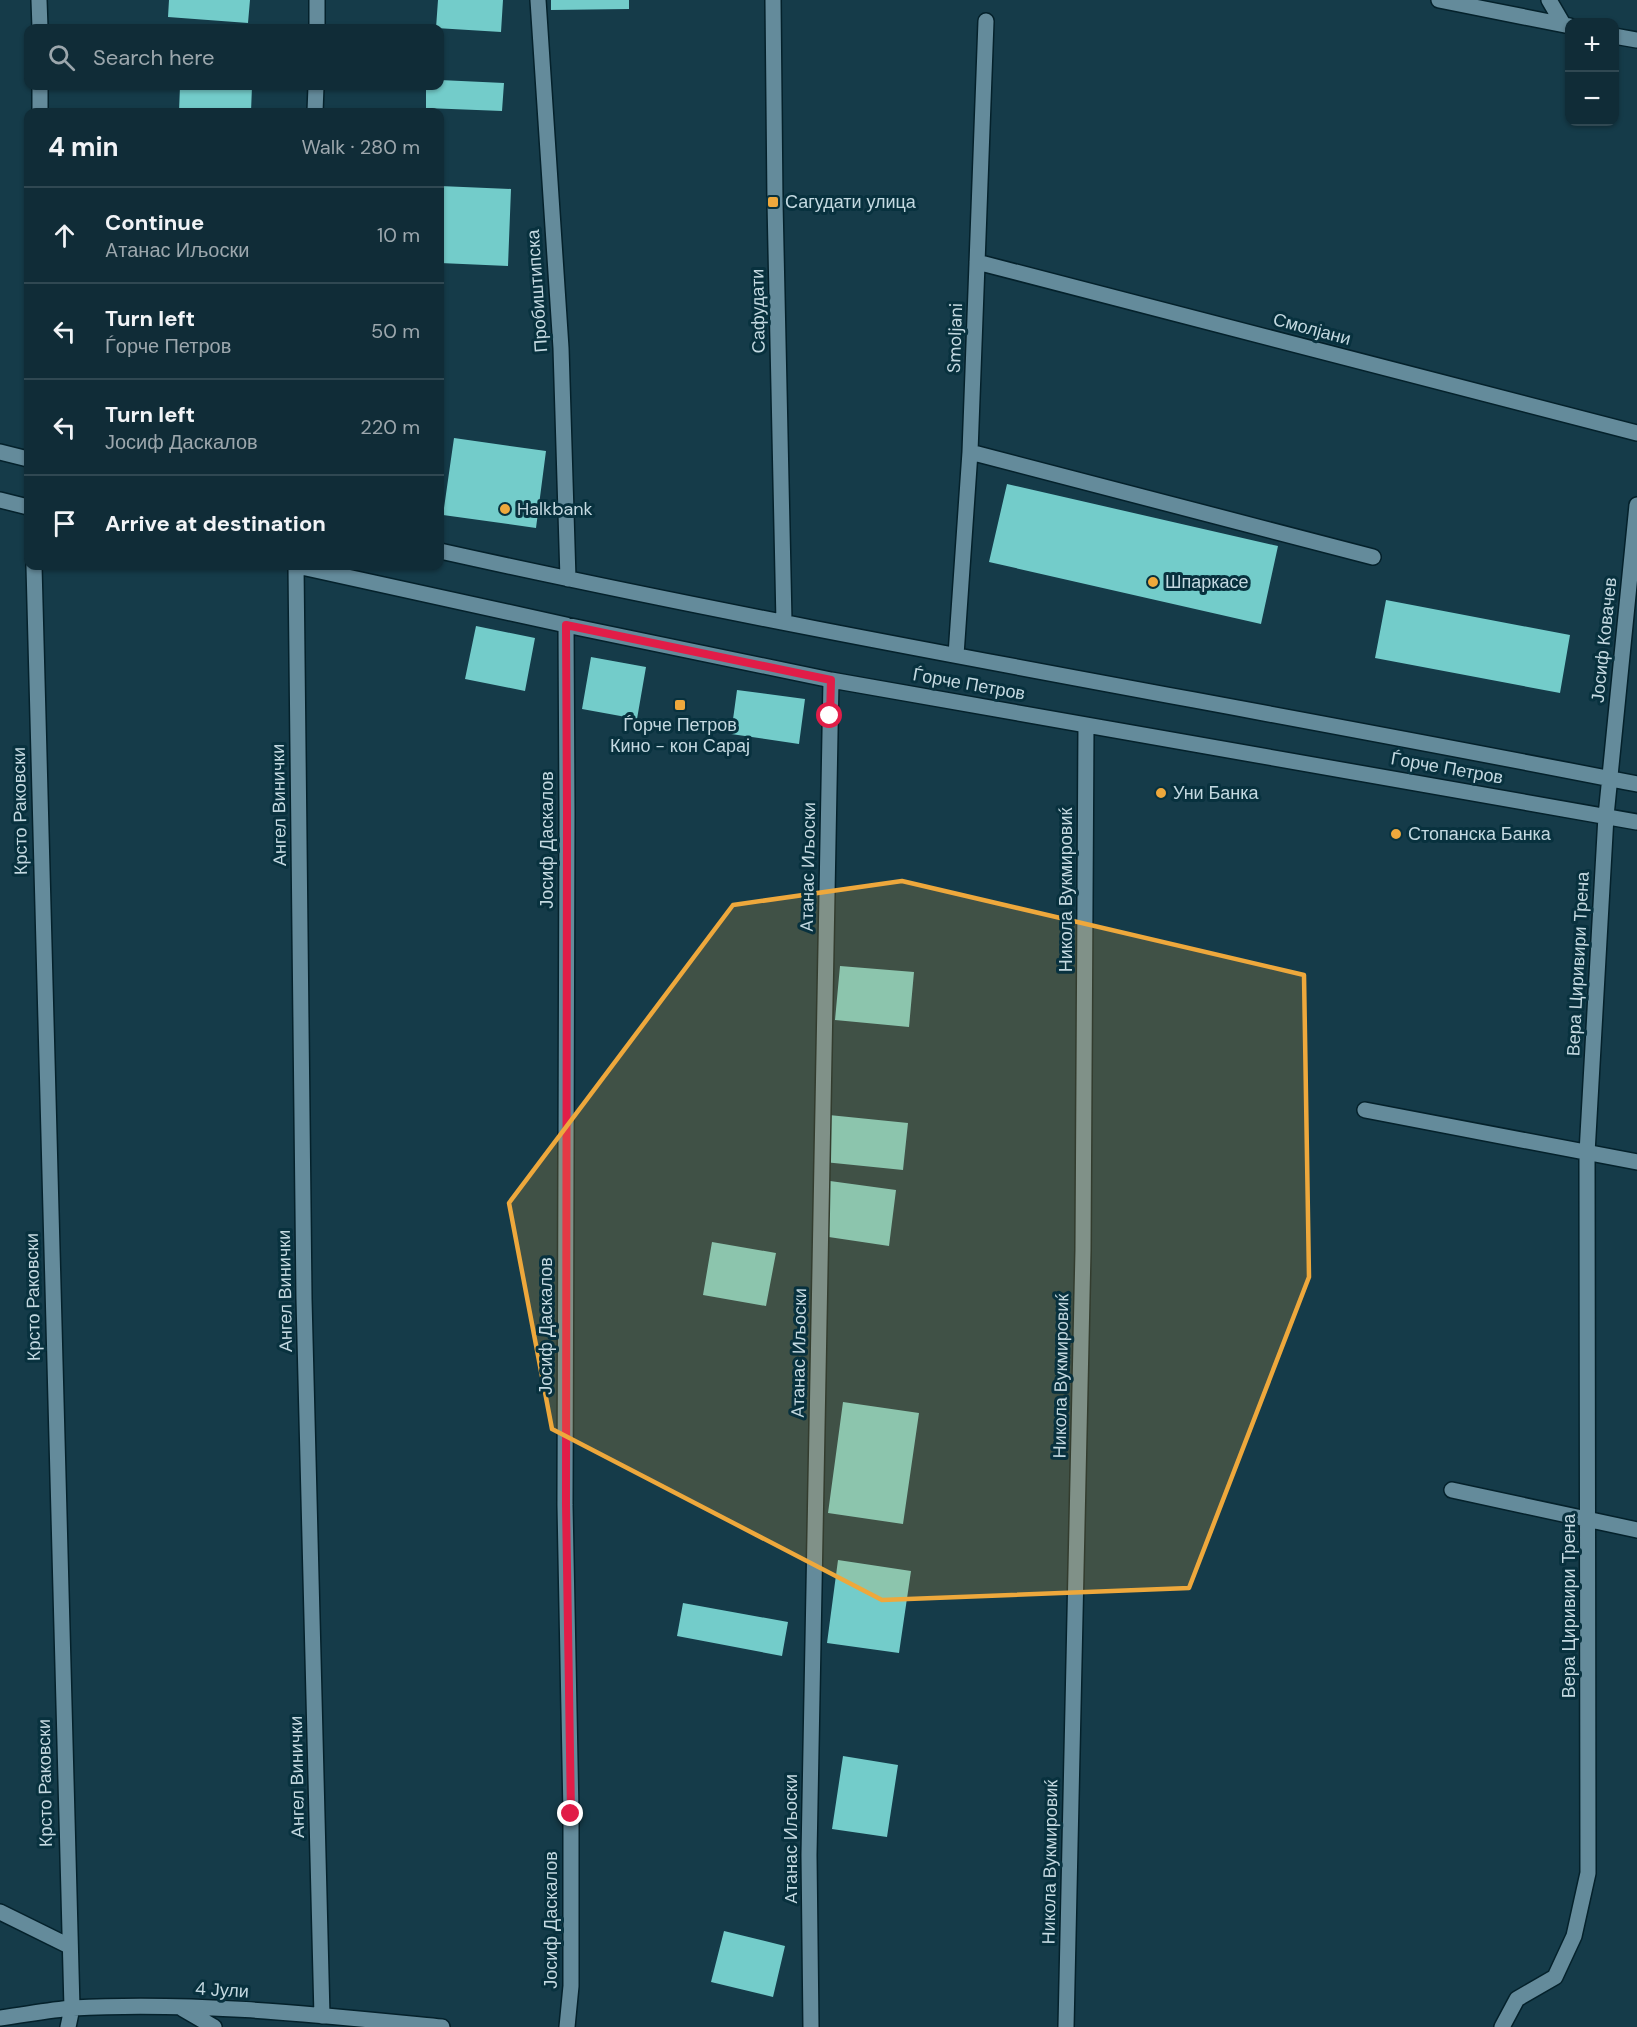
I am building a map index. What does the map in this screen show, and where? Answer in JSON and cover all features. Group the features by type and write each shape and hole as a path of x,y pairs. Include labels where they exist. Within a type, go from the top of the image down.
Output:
{"street":[{"path":"39,0 40,24"},
{"path":"317,0 317,24"},
{"name":"Пробиштипска","path":"538,0 561,348 568,579"},
{"name":"Сафудати","path":"773,0 784,622"},
{"path":"1439,0 1565,25"},
{"path":"1549,0 1565,24"},
{"name":"Smoljani","path":"956,655 970,452 986,21"},
{"path":"1619,37 1637,40"},
{"path":"40,90 40,108"},
{"path":"315,108 316,90"},
{"name":"Смолјани","path":"977,262 1637,434"},
{"path":"0,452 24,458"},
{"path":"970,452 1373,556"},
{"path":"0,500 24,506"},
{"name":"Јосиф Ковачев","path":"1611,778 1637,506"},
{"name":"Ѓорче Петров","path":"444,552 784,622 1637,784"},
{"name":"Крсто Раковски","path":"34,570 72,2008 68,2027"},
{"name":"Ангел Винички","path":"296,570 304,1299 322,2016"},
{"name":"Ѓорче Петров","path":"314,570 831,680 1637,822"},
{"name":"Јосиф Даскалов","path":"566,625 566,1504 571,1974 567,2027"},
{"name":"Aтанас Иљоски","path":"812,2027 810,1831 831,680"},
{"name":"Никола Вукмировиќ","path":"1066,2027 1083,1262 1086,725"},
{"name":"Вера Циривири Трена","path":"1502,2027 1517,1999 1556,1977 1574,1936 1588,1873 1587,1153 1606,816 1611,778"},
{"path":"1365,1110 1637,1162"},
{"path":"1452,1490 1637,1530"},
{"path":"0,1912 69,1946"},
{"path":"179,2007 214,2027"},
{"name":"4 Јули","path":"0,2018 72,2008 179,2007 322,2016 442,2027"}],"highlighted area":[{"path":"902,881 1304,975 1309,1277 1189,1588 882,1600 552,1429 509,1203 733,905"}],"building":[{"path":"169,0 250,0 248,23 168,17"},
{"path":"438,0 503,0 501,32 444,28 444,24 436,24"},
{"path":"551,0 629,0 629,9 551,10"},
{"path":"444,80 504,83 502,111 426,108 426,90 444,90"},
{"path":"180,90 252,90 251,108 179,108"},
{"path":"444,186 511,189 508,266 444,263"},
{"path":"454,438 546,451 536,528 444,515"},
{"path":"1007,484 1278,546 1261,624 989,562"},
{"path":"1386,600 1570,635 1560,693 1375,658"},
{"path":"476,626 535,638 525,691 465,679"},
{"path":"591,657 646,667 637,719 582,709"},
{"path":"737,690 805,699 799,744 731,734"},
{"path":"840,966 914,972 909,1027 835,1020"},
{"path":"829,1115 908,1123 903,1170 824,1162"},
{"path":"830,1181 896,1190 889,1246 822,1236"},
{"path":"712,1242 776,1253 766,1306 703,1295"},
{"path":"843,1402 919,1413 903,1524 828,1513"},
{"path":"838,1560 911,1571 899,1653 827,1643"},
{"path":"683,1603 788,1622 782,1656 677,1636"},
{"path":"843,1756 898,1765 887,1837 832,1829"},
{"path":"724,1931 785,1946 773,1997 711,1982"}],"place":[{"name":"Сагудати улица","path":"773,202"},
{"name":"Halkbank","path":"505,509"},
{"name":"Шпаркасе","path":"1153,582"},
{"name":"Ѓорче Петров Кино - кон Сарај","path":"680,705"},
{"name":"Уни Банка","path":"1161,793"},
{"name":"Стопанска Банка","path":"1396,834"}],"route":[{"path":"571,1814 566,1504 566,625 831,680 830,716"}]}
